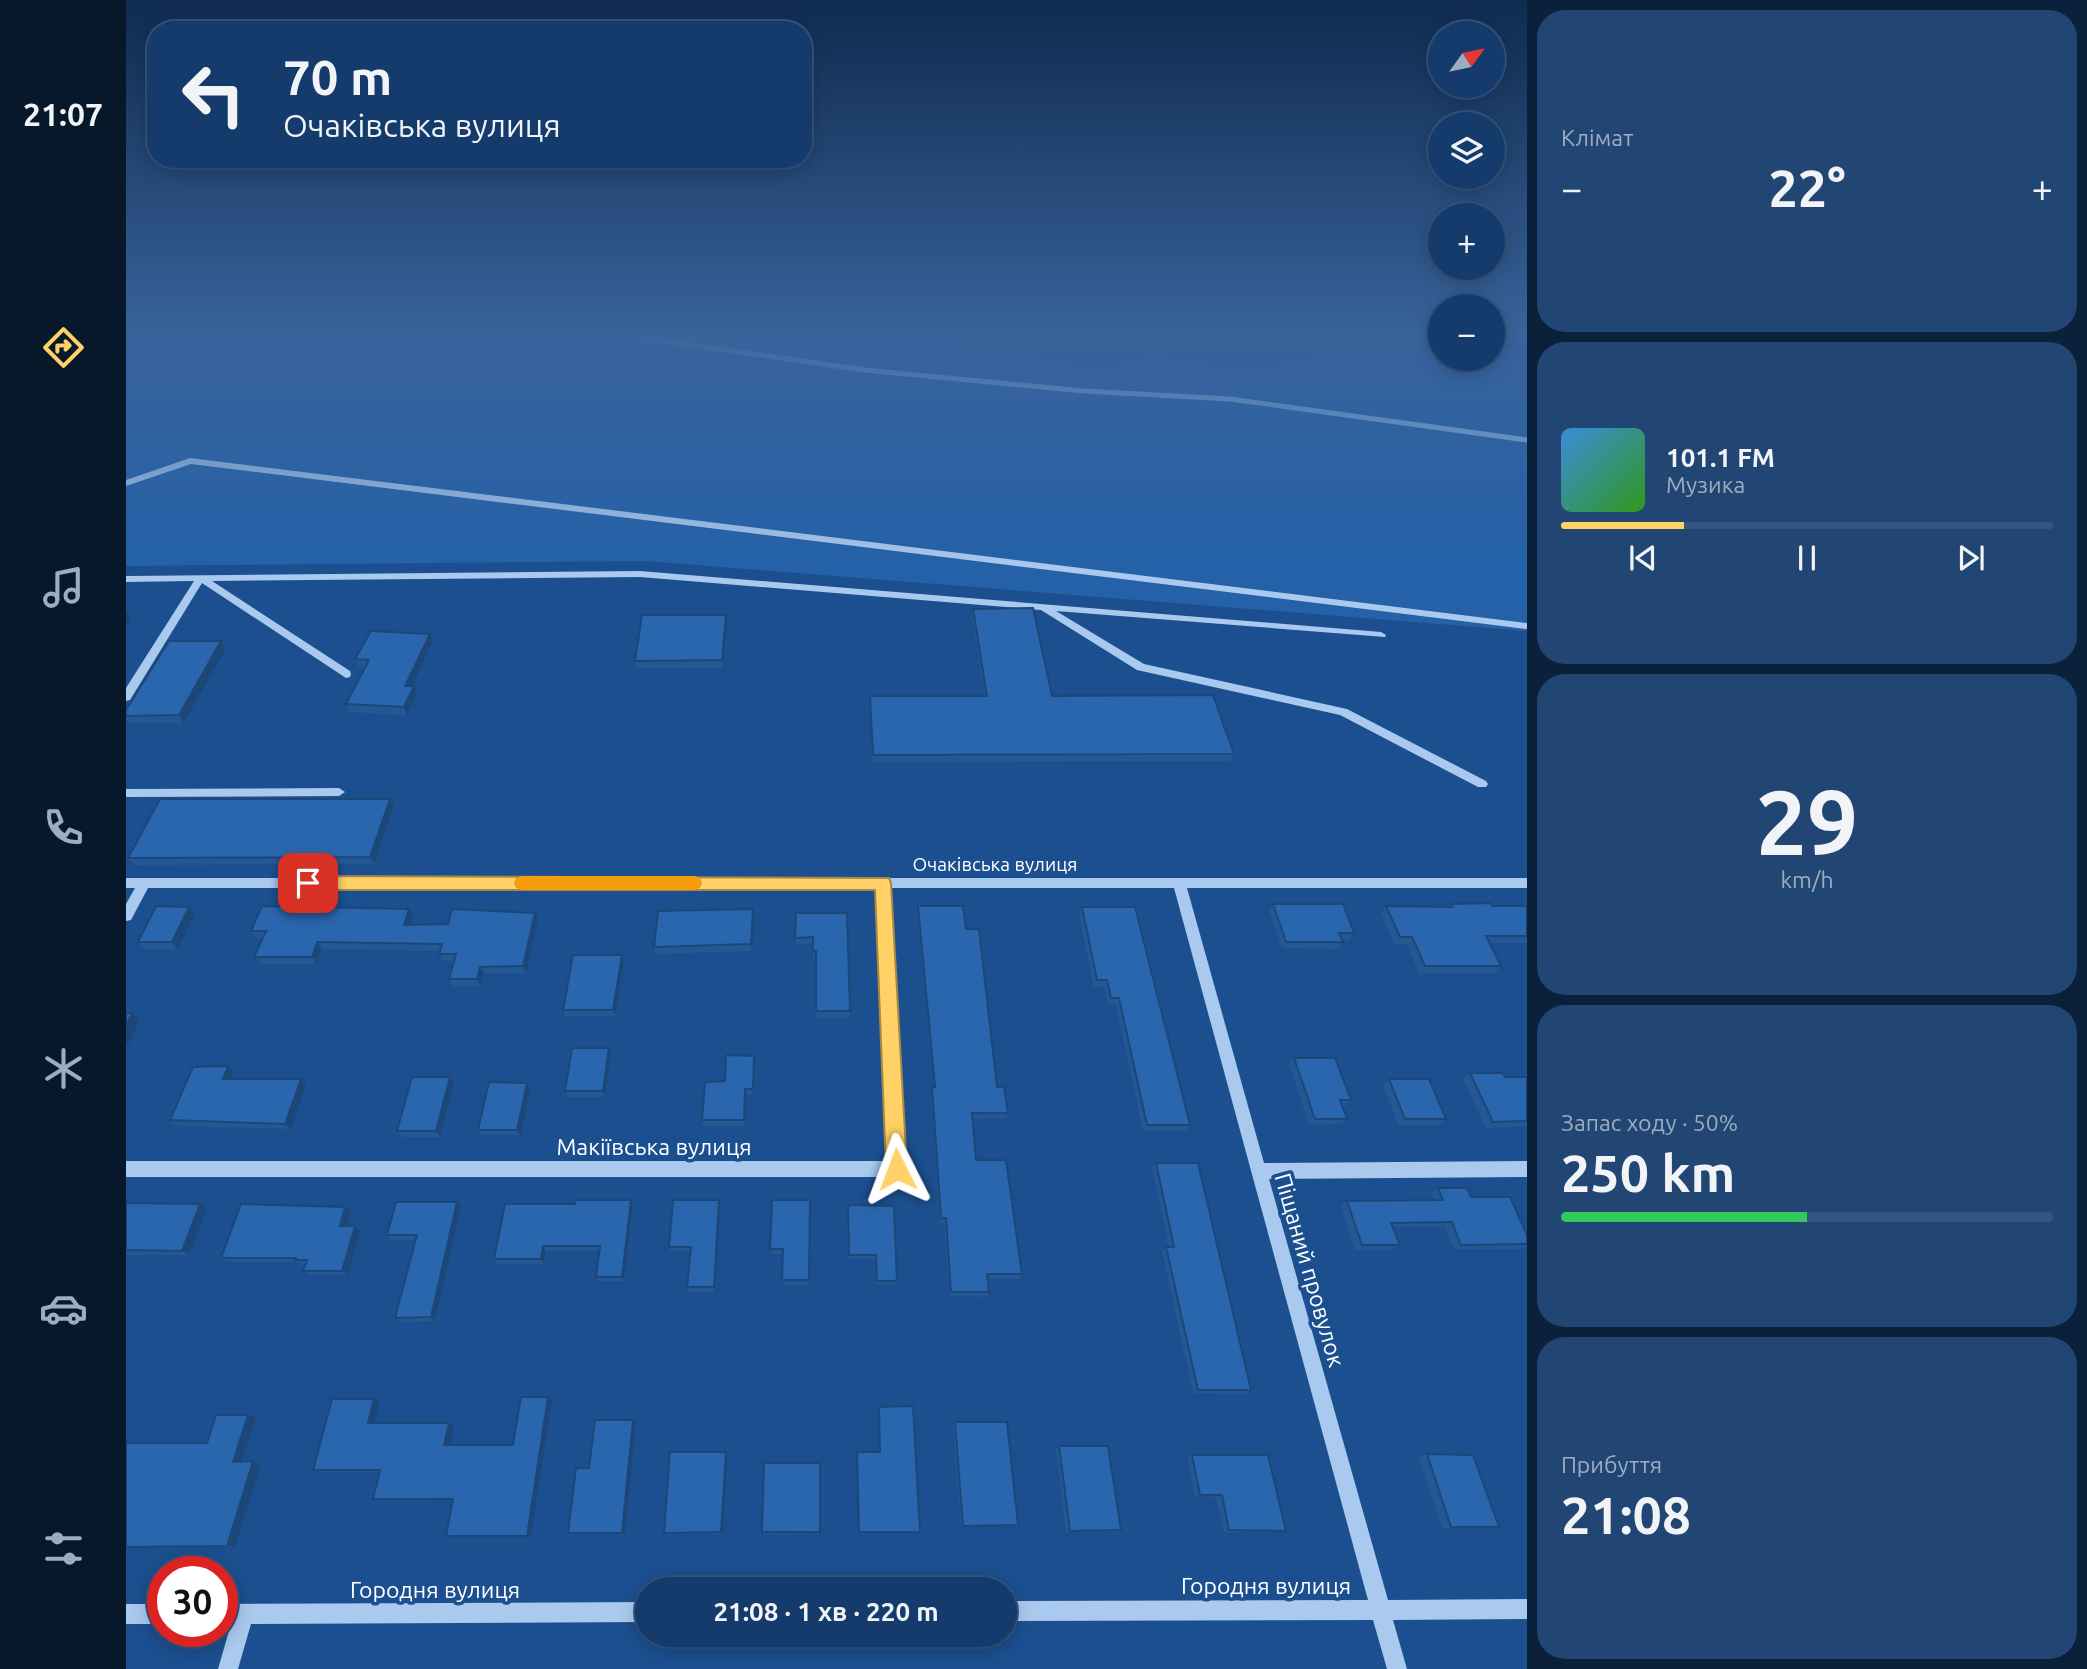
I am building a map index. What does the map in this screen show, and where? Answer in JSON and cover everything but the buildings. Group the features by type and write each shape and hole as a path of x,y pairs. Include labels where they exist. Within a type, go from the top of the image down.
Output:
{"street":[{"path":"126,483 190,461 1527,626"},
{"path":"126,579 640,574 1381,635"},
{"path":"201,578 346,674"},
{"path":"126,697 201,578"},
{"path":"1041,607 1141,667 1343,712 1482,784"},
{"path":"126,793 339,792"},
{"name":"Очаківська вулиця","path":"126,883 1527,883"},
{"path":"126,916 144,883"},
{"name":"Макіївська вулиця","path":"126,1169 897,1169 883,883"},
{"name":"Піщаний провулок","path":"1178,883 1397,1669"},
{"path":"1259,1171 1527,1170"},
{"name":"Городня вулиця","path":"1017,1611 1527,1609"},
{"name":"Городня вулиця","path":"238,1614 635,1612"},
{"path":"126,1614 147,1614"},
{"path":"228,1669 244,1614"}],"shaded area":[{"path":"126,412 1527,412 1527,631 646,561 126,566"}],"waterway":[{"path":"1323,412 1527,440"}],"slow traffic":[{"path":"522,883 694,883"}],"route":[{"path":"308,883 883,883 897,1169"}]}
